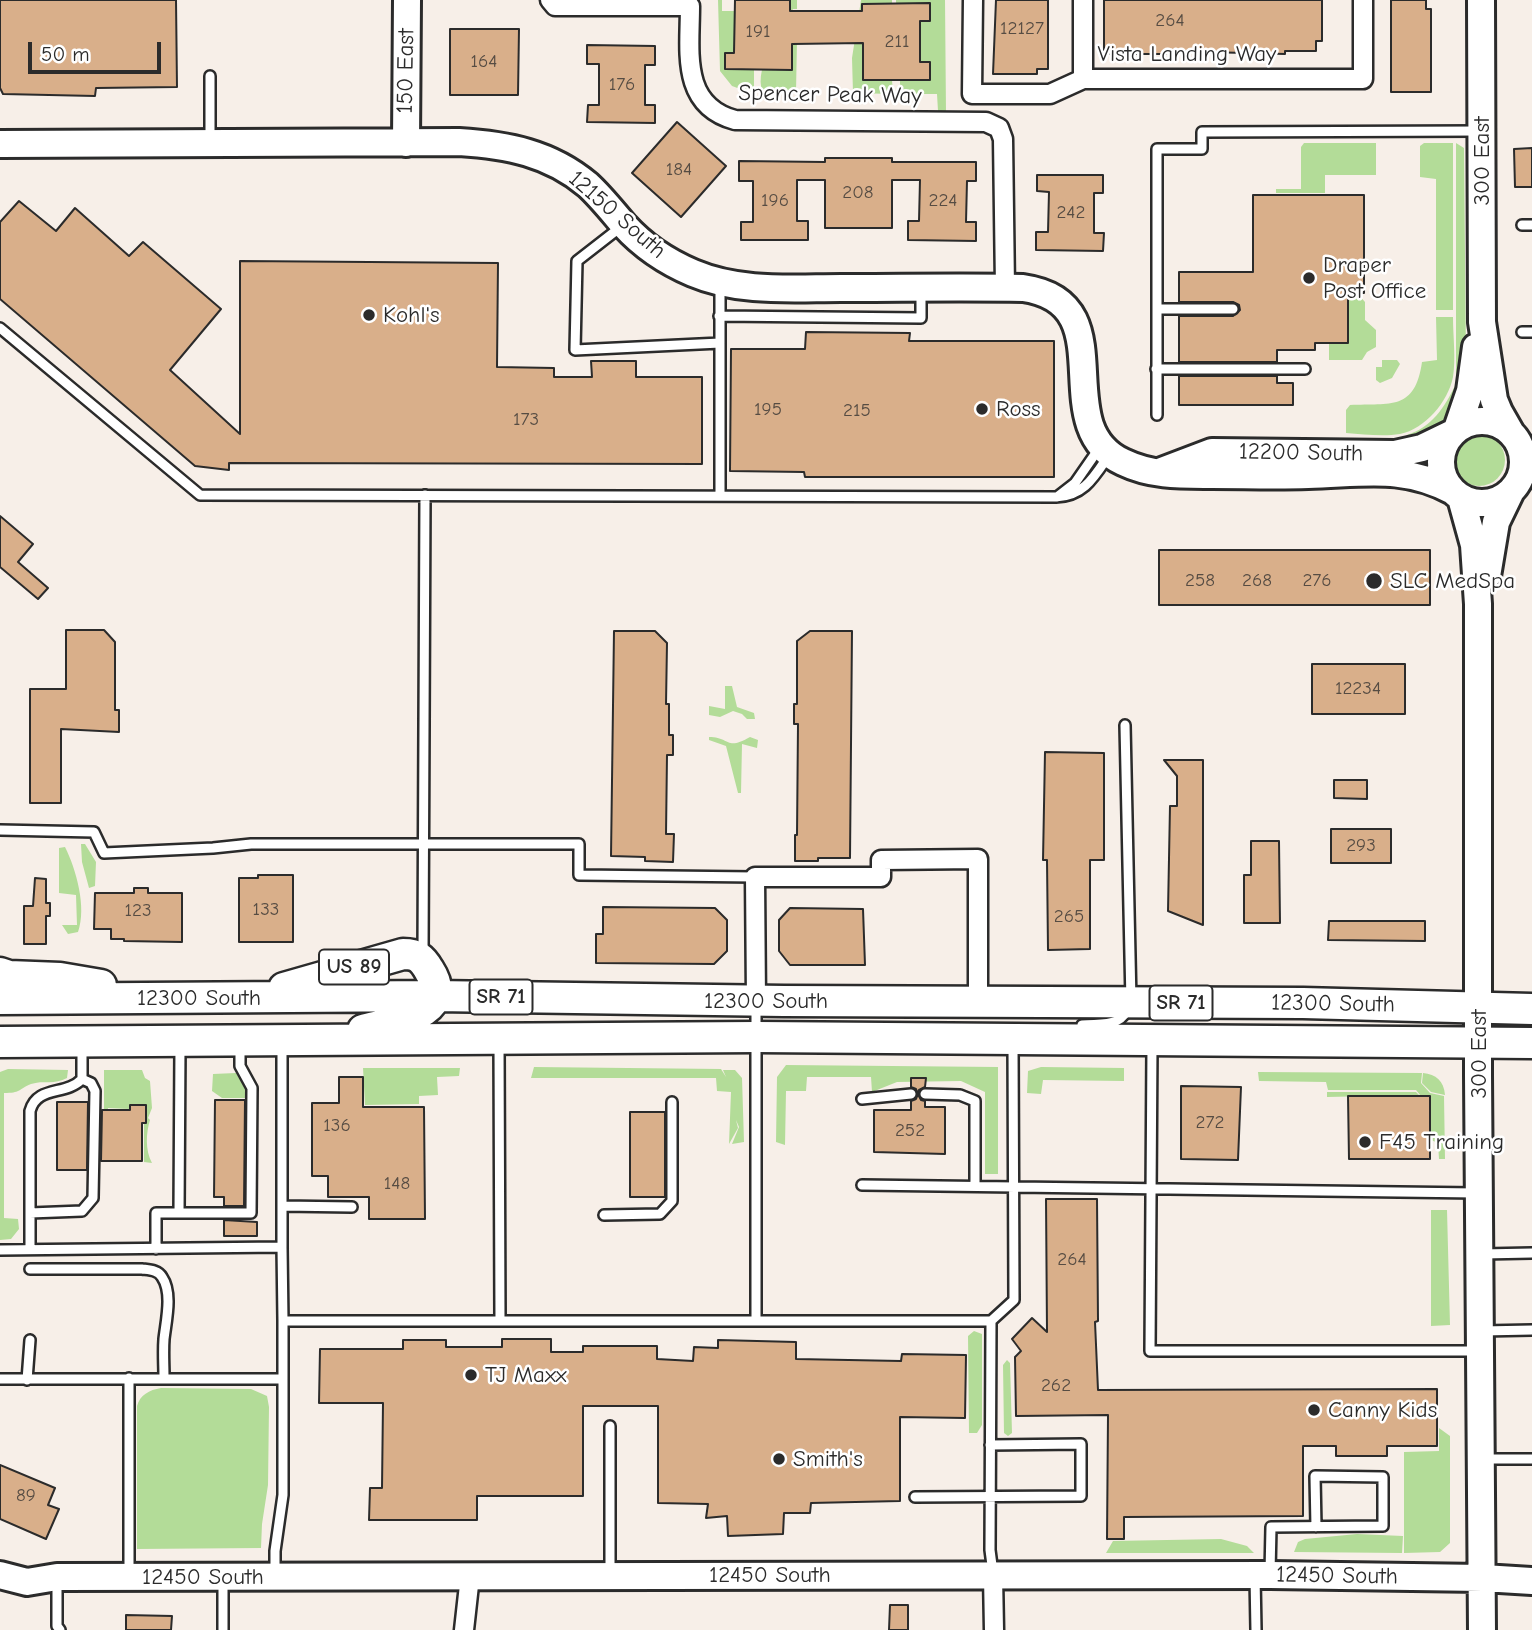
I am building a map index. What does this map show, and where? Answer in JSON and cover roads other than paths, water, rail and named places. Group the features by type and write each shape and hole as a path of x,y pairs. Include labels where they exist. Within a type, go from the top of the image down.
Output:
{"main road":[{"name":"US 89","path":"247,999 403,954 414,954 423,960 434,978 435,996"},
{"name":"US 89","path":"0,973 9,976 78,980 111,988 126,999"},
{"name":"12300 South","path":"0,999 435,996 756,1001 1131,1002 1532,1009"},
{"path":"324,1040 418,1015 429,1008 435,996"},
{"name":"12300 South","path":"0,1042 757,1037 1532,1043"}],"street":[{"name":"150 East","path":"406,143 407,0"},
{"name":"Spencer Peak Way","path":"550,0 555,6 690,6 690,63 694,87 710,109 735,120 986,122 999,128 1003,139 1005,288"},
{"name":"Vista Landing Way","path":"973,0 972,94 1050,94 1083,79 1363,79 1363,0"},
{"path":"1083,0 1083,79"},
{"name":"300 East","path":"1481,0 1482,321 1492,392 1499,412 1520,440"},
{"name":"12150 South","path":"0,144 482,143 531,152 560,166 587,185 643,243 668,260 720,282 754,287 1005,288 1044,293 1063,304 1073,316 1079,332 1087,419 1105,450"},
{"name":"300 East","path":"1455,431 1470,391 1482,321"},
{"path":"1485,421 1504,427 1520,440 1523,462 1520,484 1493,502 1471,502 1457,494 1446,483 1441,462 1442,451 1455,431 1466,424 1485,421"},
{"name":"12200 South","path":"1149,471 1171,469 1190,458 1212,452 1395,454 1422,448 1455,431"},
{"name":"12200 South","path":"1105,450 1129,465 1176,475 1389,471 1424,478 1457,494"},
{"name":"300 East","path":"1478,604 1487,577 1496,522 1520,484"},
{"name":"300 East","path":"1457,494 1474,545 1478,604 1482,1630"},
{"path":"756,1001 755,877 881,877 881,860 978,859 978,1001"},
{"name":"12450 South","path":"0,1560 57,1577"},
{"name":"12450 South","path":"0,1575 27,1582 57,1577 1262,1574 1532,1581"},
{"path":"993,1575 994,1630"},
{"path":"464,1630 470,1576"}],"lane":[{"path":"210,76 210,144"},
{"path":"1157,415 1157,149 1202,149 1202,132 1482,131"},
{"path":"624,225 577,261 575,350 720,343"},
{"path":"720,282 720,496"},
{"path":"719,316 920,318 920,288"},
{"path":"1157,309 1233,309"},
{"path":"0,328 200,495 1056,497 1075,483 1105,450"},
{"path":"1156,369 1305,369"},
{"path":"423,960 425,495"},
{"path":"1070,1027 1120,1021 1126,1016 1131,1002 1125,725"},
{"path":"0,830 94,832 104,853 251,844 579,844 579,875 755,877"},
{"path":"756,1001 756,1321"},
{"path":"282,1321 990,1321 1014,1300 1013,1039 1057,1028"},
{"path":"499,1040 500,1321"},
{"path":"1153,1040 1150,1351 1481,1341 1532,1330"},
{"path":"82,1042 82,1079"},
{"path":"179,1213 180,1042"},
{"path":"156,1249 156,1213 251,1213 252,1088 240,1066 240,1042"},
{"path":"275,1577 275,1547 282,1494 282,1042"},
{"path":"30,1249 32,1104 44,1093 72,1087 82,1079"},
{"path":"30,1213 82,1211 93,1198 95,1098 93,1087 82,1079"},
{"path":"862,1099 911,1094"},
{"path":"925,1094 960,1095 975,1101 975,1185"},
{"path":"604,1215 660,1214 672,1201 672,1102"},
{"path":"862,1185 1479,1193"},
{"path":"282,1206 352,1207"},
{"path":"0,1250 282,1247"},
{"path":"1480,1254 1532,1253"},
{"path":"30,1269 142,1269 158,1273 166,1289 164,1378"},
{"path":"990,1321 990,1550 993,1575"},
{"path":"27,1380 30,1340"},
{"path":"129,1577 130,1378"},
{"path":"0,1379 282,1379"},
{"path":"610,1426 610,1576"},
{"path":"915,1497 1082,1496 1081,1444 990,1445"},
{"path":"1482,1460 1532,1459"},
{"path":"1256,1630 1262,1574 1271,1527 1316,1527 1383,1526 1383,1477 1315,1476 1316,1527"},
{"path":"57,1577 57,1626 60,1630"},
{"path":"223,1577 223,1630"}],"place":[{"name":"Draper Post Office","path":"1309,278"},
{"name":"Kohl's","path":"369,315"},
{"name":"Ross","path":"982,409"},
{"name":"SLC MedSpa","path":"1374,581"},
{"name":"F45 Training","path":"1365,1142"},
{"name":"TJ Maxx","path":"471,1375"},
{"name":"Canny Kids","path":"1314,1410"},
{"name":"Smith's","path":"779,1459"}]}
